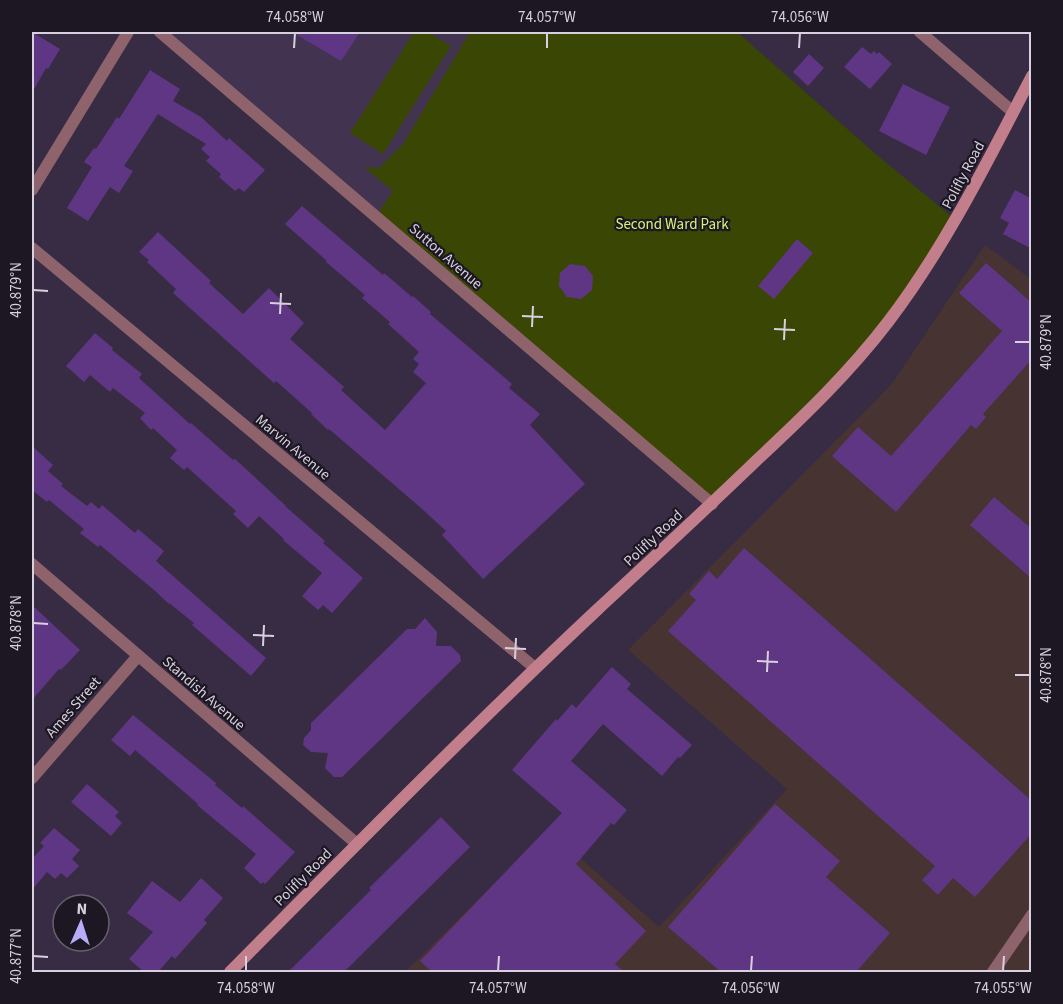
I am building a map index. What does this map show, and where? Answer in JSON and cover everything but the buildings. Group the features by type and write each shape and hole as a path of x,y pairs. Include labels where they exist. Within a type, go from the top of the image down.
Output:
{"main road":[{"name":"Polifly Road","path":"230,972 535,668 712,504 845,375 887,323 926,268 961,211 1032,75"}],"street":[{"path":"32,190 128,32"},
{"name":"Sutton Avenue","path":"160,32 712,504"},
{"path":"920,32 1013,112"},
{"name":"Marvin Avenue","path":"32,248 535,668"},
{"name":"Standish Avenue","path":"32,564 357,844"},
{"name":"Ames Street","path":"32,778 138,656"},
{"path":"993,972 1032,915"}],"shaded area":[{"path":"160,32 488,32 438,125 376,216"},
{"path":"985,245 1031,279 1031,972 405,972 548,830 659,927 787,789 628,650 891,385"}],"green space":[{"path":"414,32 428,32 451,46 383,154 350,133"},
{"name":"Second Ward Park","path":"470,32 737,32 878,156 956,220 887,323 712,504 376,216 393,191 364,167 379,168 403,144"}]}
